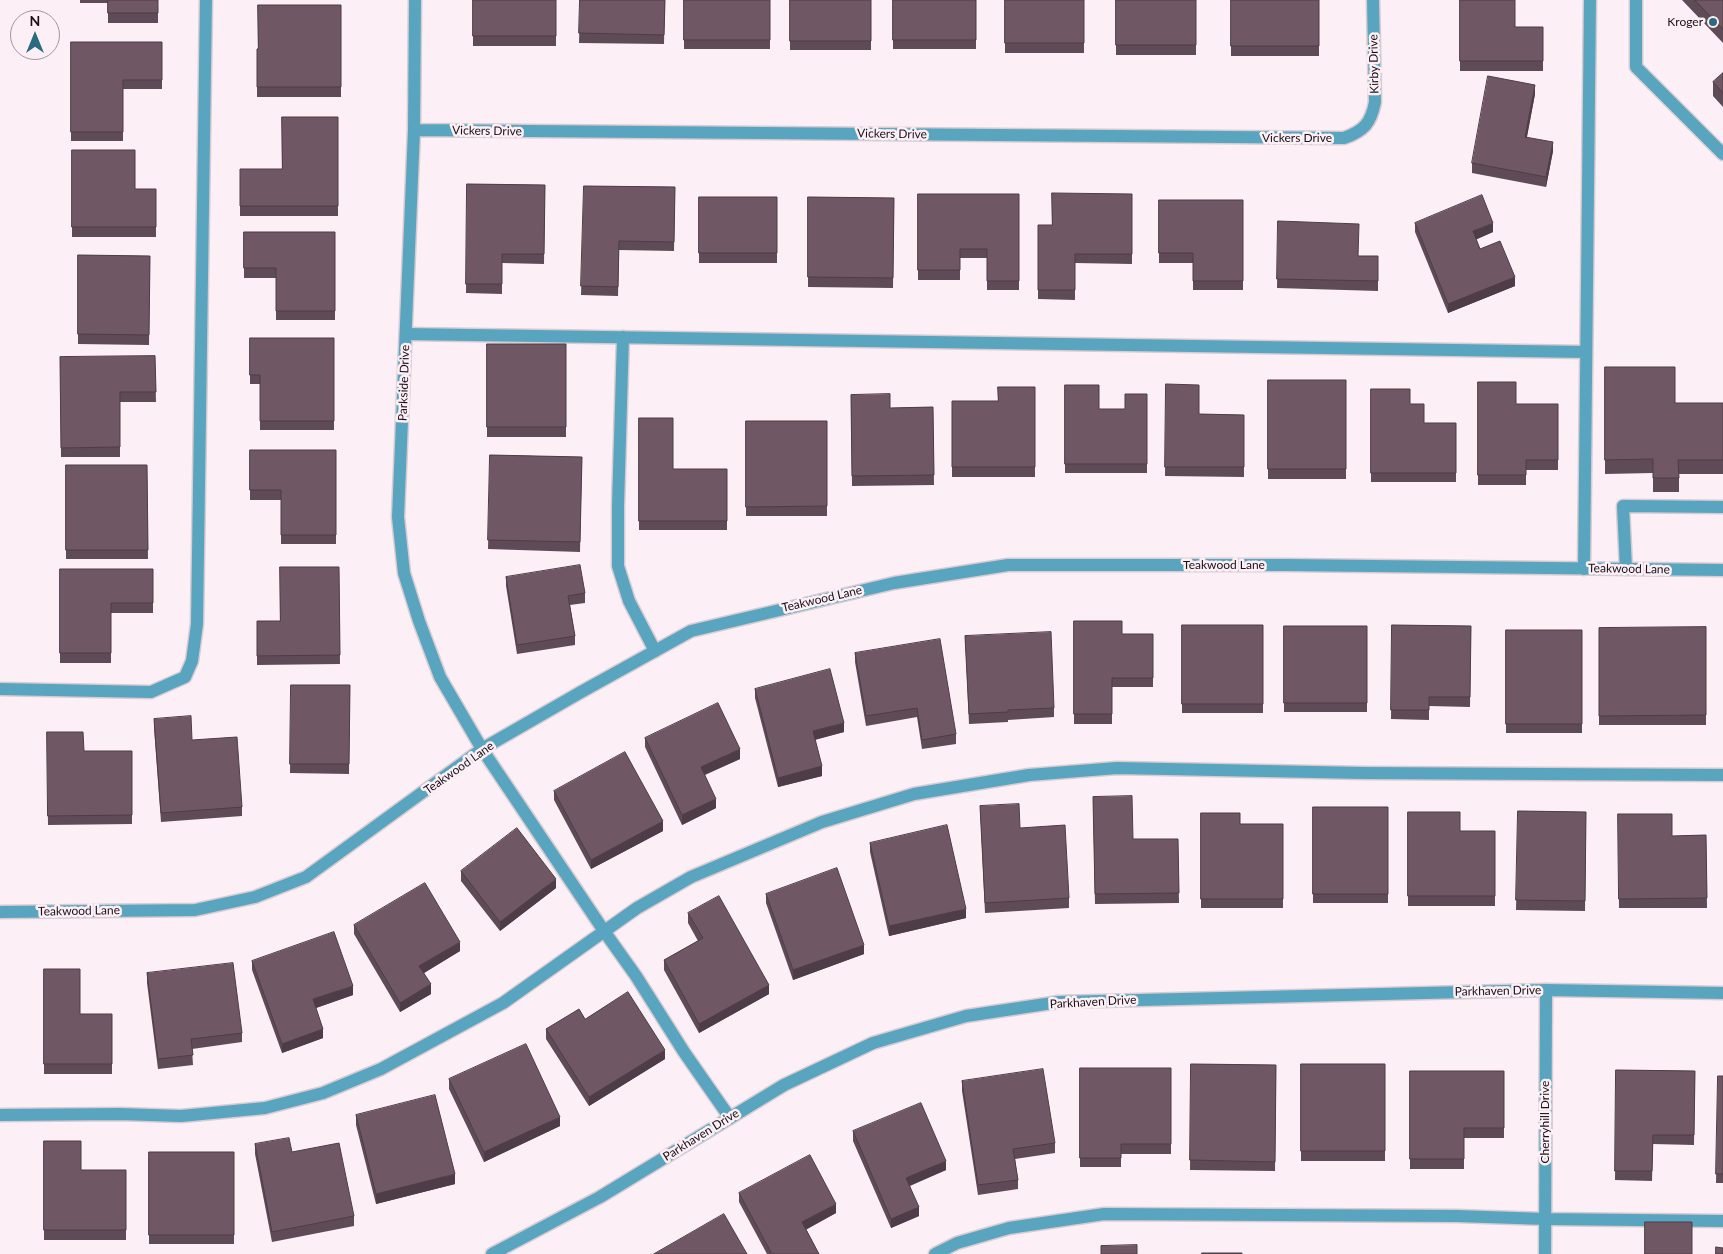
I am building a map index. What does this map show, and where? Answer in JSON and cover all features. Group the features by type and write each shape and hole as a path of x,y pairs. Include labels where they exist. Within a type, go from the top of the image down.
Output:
{"street":[{"path":"0,689 151,692 185,677 192,661 197,624 206,0"},
{"name":"Parkside Drive","path":"415,0 414,130 398,518 404,573 419,621 440,677 482,749 730,1118"},
{"name":"Kirby Drive","path":"1366,126 1372,115 1375,102 1373,0"},
{"path":"1584,569 1590,0"},
{"path":"1636,0 1636,67 1723,154"},
{"name":"Vickers Drive","path":"414,130 1344,138 1356,134 1366,126"},
{"path":"406,334 1586,352"},
{"path":"623,337 618,566 629,601 656,651"},
{"path":"1626,569 1623,506 1723,507"},
{"name":"Teakwood Lane","path":"0,912 195,910 255,897 306,877 482,749 691,631 790,606 894,583 1008,565 1286,565 1723,570"},
{"path":"0,1115 120,1114 181,1116 265,1108 323,1093 381,1069 503,1003 637,908 692,876 822,822 914,794 1029,775 1117,768 1364,773 1723,775"},
{"name":"Parkhaven Drive","path":"492,1254 600,1197 784,1084 874,1043 966,1016 1059,1002 1546,990 1723,993"},
{"name":"Cherryhill Drive","path":"1544,1254 1546,990"},
{"path":"935,1254 957,1243 1009,1228 1104,1214 1457,1216 1723,1221"}],"building":[{"path":"108,0 158,0 158,13 108,13"},
{"path":"473,0 556,0 556,36 473,36"},
{"path":"580,0 665,0 664,35 579,33"},
{"path":"684,0 770,0 770,40 684,40"},
{"path":"790,0 871,0 871,41 790,41"},
{"path":"893,0 976,0 976,40 893,40"},
{"path":"1005,0 1084,0 1084,43 1005,43"},
{"path":"1116,0 1196,0 1196,45 1116,45"},
{"path":"1231,0 1319,0 1319,46 1231,46"},
{"path":"1460,0 1515,0 1515,27 1543,27 1543,61 1460,61"},
{"path":"1695,0 1723,0 1723,29"},
{"path":"258,5 341,5 341,87 257,87"},
{"path":"71,42 162,42 162,80 123,80 123,132 71,132"},
{"path":"1723,73 1723,93 1713,82"},
{"path":"1488,76 1535,85 1525,137 1553,142 1546,177 1472,163"},
{"path":"282,117 338,117 338,206 240,206 240,169 282,169"},
{"path":"72,150 135,150 135,189 156,189 156,227 72,227"},
{"path":"467,184 545,185 544,254 502,254 502,284 466,284"},
{"path":"584,186 675,187 674,242 619,241 618,287 581,286"},
{"path":"1052,193 1132,194 1132,254 1075,254 1075,290 1038,290 1038,225 1052,225"},
{"path":"918,194 1019,194 1019,281 987,281 987,249 960,249 960,270 918,270"},
{"path":"1482,195 1493,223 1473,231 1480,249 1500,241 1515,277 1448,304 1415,223"},
{"path":"699,197 777,197 777,253 699,253"},
{"path":"808,197 894,198 893,278 808,277"},
{"path":"1159,200 1243,200 1243,281 1193,281 1193,253 1159,253"},
{"path":"1278,221 1359,224 1358,256 1378,256 1378,281 1277,279"},
{"path":"244,232 335,232 335,311 276,311 276,268 244,268"},
{"path":"78,255 150,256 149,335 78,334"},
{"path":"250,338 334,338 334,421 260,421 260,375 250,375"},
{"path":"487,344 566,344 566,427 487,427"},
{"path":"155,356 156,392 120,392 120,447 61,448 60,357"},
{"path":"1605,367 1675,367 1675,403 1723,403 1723,460 1678,460 1679,478 1653,478 1653,459 1605,460"},
{"path":"1268,380 1346,380 1346,469 1268,469"},
{"path":"1478,382 1516,382 1516,404 1558,404 1558,460 1526,460 1526,475 1478,475"},
{"path":"1166,384 1199,385 1199,414 1244,415 1244,467 1165,467"},
{"path":"1065,385 1099,385 1099,409 1125,409 1125,394 1147,394 1147,464 1065,464"},
{"path":"998,387 1035,387 1035,467 952,467 952,401 998,401"},
{"path":"1371,389 1410,389 1410,404 1424,404 1424,423 1456,423 1456,473 1371,473"},
{"path":"890,394 890,408 933,407 934,475 852,476 851,395"},
{"path":"639,418 673,418 673,469 727,469 727,521 639,521"},
{"path":"746,421 827,421 827,506 746,507"},
{"path":"250,450 336,450 336,535 281,535 281,490 250,490"},
{"path":"490,455 582,457 580,542 488,540"},
{"path":"66,465 147,465 148,550 66,550"},
{"path":"580,565 585,593 568,596 575,636 517,645 506,577"},
{"path":"280,567 339,567 340,655 257,656 257,621 280,621"},
{"path":"60,569 153,569 153,603 111,603 111,653 60,653"},
{"path":"1074,621 1122,621 1122,634 1153,634 1153,678 1112,678 1112,714 1074,714"},
{"path":"1182,625 1263,625 1263,704 1182,704"},
{"path":"1392,625 1471,626 1470,697 1429,697 1429,710 1391,710"},
{"path":"1284,626 1367,626 1367,703 1284,703"},
{"path":"1706,627 1706,715 1599,716 1599,628"},
{"path":"1506,630 1582,630 1582,724 1506,724"},
{"path":"1051,632 1054,708 969,714 965,636"},
{"path":"940,639 956,734 922,740 917,708 866,716 855,653"},
{"path":"830,669 844,723 813,731 822,766 778,778 755,689"},
{"path":"291,685 350,685 349,764 290,764"},
{"path":"718,703 740,749 701,767 716,799 682,815 645,738"},
{"path":"191,716 192,740 237,737 242,807 161,813 154,719"},
{"path":"47,732 83,732 84,751 132,751 132,815 48,816"},
{"path":"625,752 663,821 591,860 554,791"},
{"path":"1132,796 1133,839 1178,839 1179,893 1095,894 1093,797"},
{"path":"1019,804 1020,828 1065,825 1069,898 985,903 980,806"},
{"path":"1313,807 1388,807 1388,894 1313,894"},
{"path":"1518,811 1586,812 1585,901 1516,900"},
{"path":"1408,812 1460,812 1460,831 1495,831 1495,896 1408,896"},
{"path":"1201,813 1240,813 1240,824 1283,824 1283,899 1201,899"},
{"path":"1618,814 1672,814 1672,836 1706,835 1707,898 1619,899"},
{"path":"947,825 966,909 889,926 870,843"},
{"path":"517,828 556,879 500,922 461,871"},
{"path":"837,868 864,945 793,970 766,894"},
{"path":"425,883 460,942 419,966 431,984 400,1003 354,925"},
{"path":"719,896 769,985 699,1024 664,960 703,938 688,913"},
{"path":"334,932 353,986 313,999 323,1029 282,1044 252,961"},
{"path":"233,963 242,1033 191,1039 193,1055 158,1059 147,973"},
{"path":"44,969 80,969 80,1014 112,1014 112,1064 44,1064"},
{"path":"628,992 665,1050 589,1097 546,1029 579,1009 585,1019"},
{"path":"526,1044 560,1117 484,1152 449,1079"},
{"path":"1191,1064 1276,1065 1275,1162 1190,1160"},
{"path":"1301,1064 1385,1064 1385,1151 1301,1151"},
{"path":"1080,1068 1171,1068 1171,1144 1121,1144 1121,1158 1080,1158"},
{"path":"1043,1069 1055,1143 1013,1149 1018,1180 978,1185 962,1081"},
{"path":"1616,1070 1695,1071 1694,1135 1653,1135 1652,1171 1615,1171"},
{"path":"1410,1071 1504,1071 1504,1128 1464,1128 1464,1159 1410,1159"},
{"path":"1718,1076 1723,1076 1723,1174 1716,1174"},
{"path":"435,1095 455,1174 376,1194 356,1115"},
{"path":"921,1103 946,1161 906,1178 919,1207 891,1219 853,1131"},
{"path":"289,1138 292,1152 339,1143 354,1216 272,1232 255,1144"},
{"path":"44,1141 81,1141 81,1170 126,1170 126,1230 44,1230"},
{"path":"149,1152 234,1152 234,1235 149,1235"},
{"path":"810,1155 836,1204 802,1222 819,1254 772,1254 739,1193"},
{"path":"724,1214 747,1254 654,1254"},
{"path":"1645,1222 1692,1222 1692,1254 1645,1254"},
{"path":"1137,1245 1137,1254 1101,1254 1101,1246"},
{"path":"1716,1247 1723,1248 1723,1254 1716,1254"},
{"path":"1242,1253 1242,1254 1202,1254"}],"place":[{"name":"Kroger","path":"1713,22"}]}
